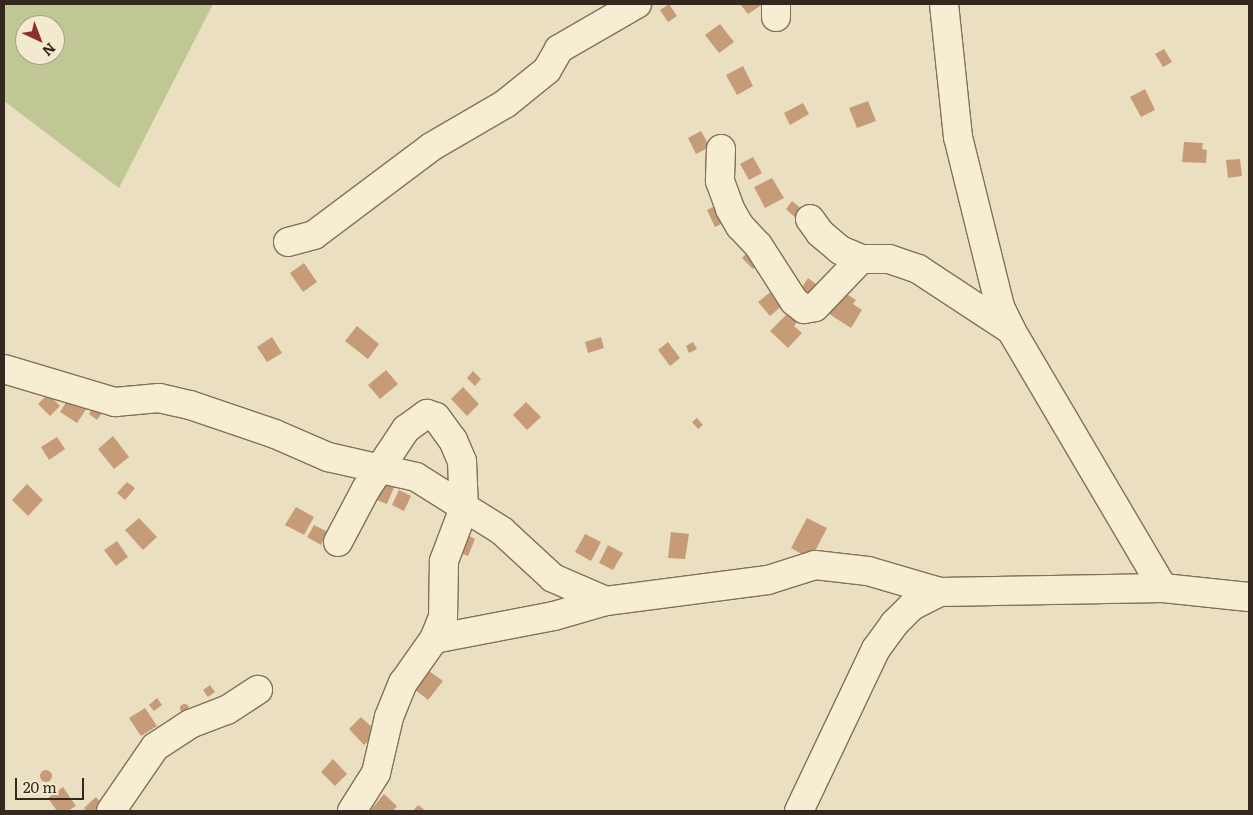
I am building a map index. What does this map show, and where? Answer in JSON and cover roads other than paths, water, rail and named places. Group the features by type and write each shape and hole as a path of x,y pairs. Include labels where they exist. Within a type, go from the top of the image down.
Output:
{"street":[{"path":"288,242 314,235 431,147 505,104 546,70 559,49 637,4"},
{"path":"944,4 958,137 992,283 1011,330 1163,588"},
{"path":"721,150 720,181 730,209 740,226 758,244 794,301 804,309 815,307 861,259"},
{"path":"810,219 820,233 840,250 861,259 889,260 918,269 1011,330"},
{"path":"4,369 115,402 159,398 190,405 275,434 328,457 430,482 464,508 502,531 553,578 606,602"},
{"path":"338,542 366,489 415,420 427,414 436,417 453,440 462,460 464,508 444,561 443,617 434,639 403,683 388,717 376,773 352,811"},
{"path":"434,639 554,616 606,602 768,580 815,564 868,571 940,592 1163,588 1249,597"},
{"path":"799,811 876,649 894,624 912,606 940,592"},
{"path":"111,811 155,747 190,724 227,710 258,690"}]}
